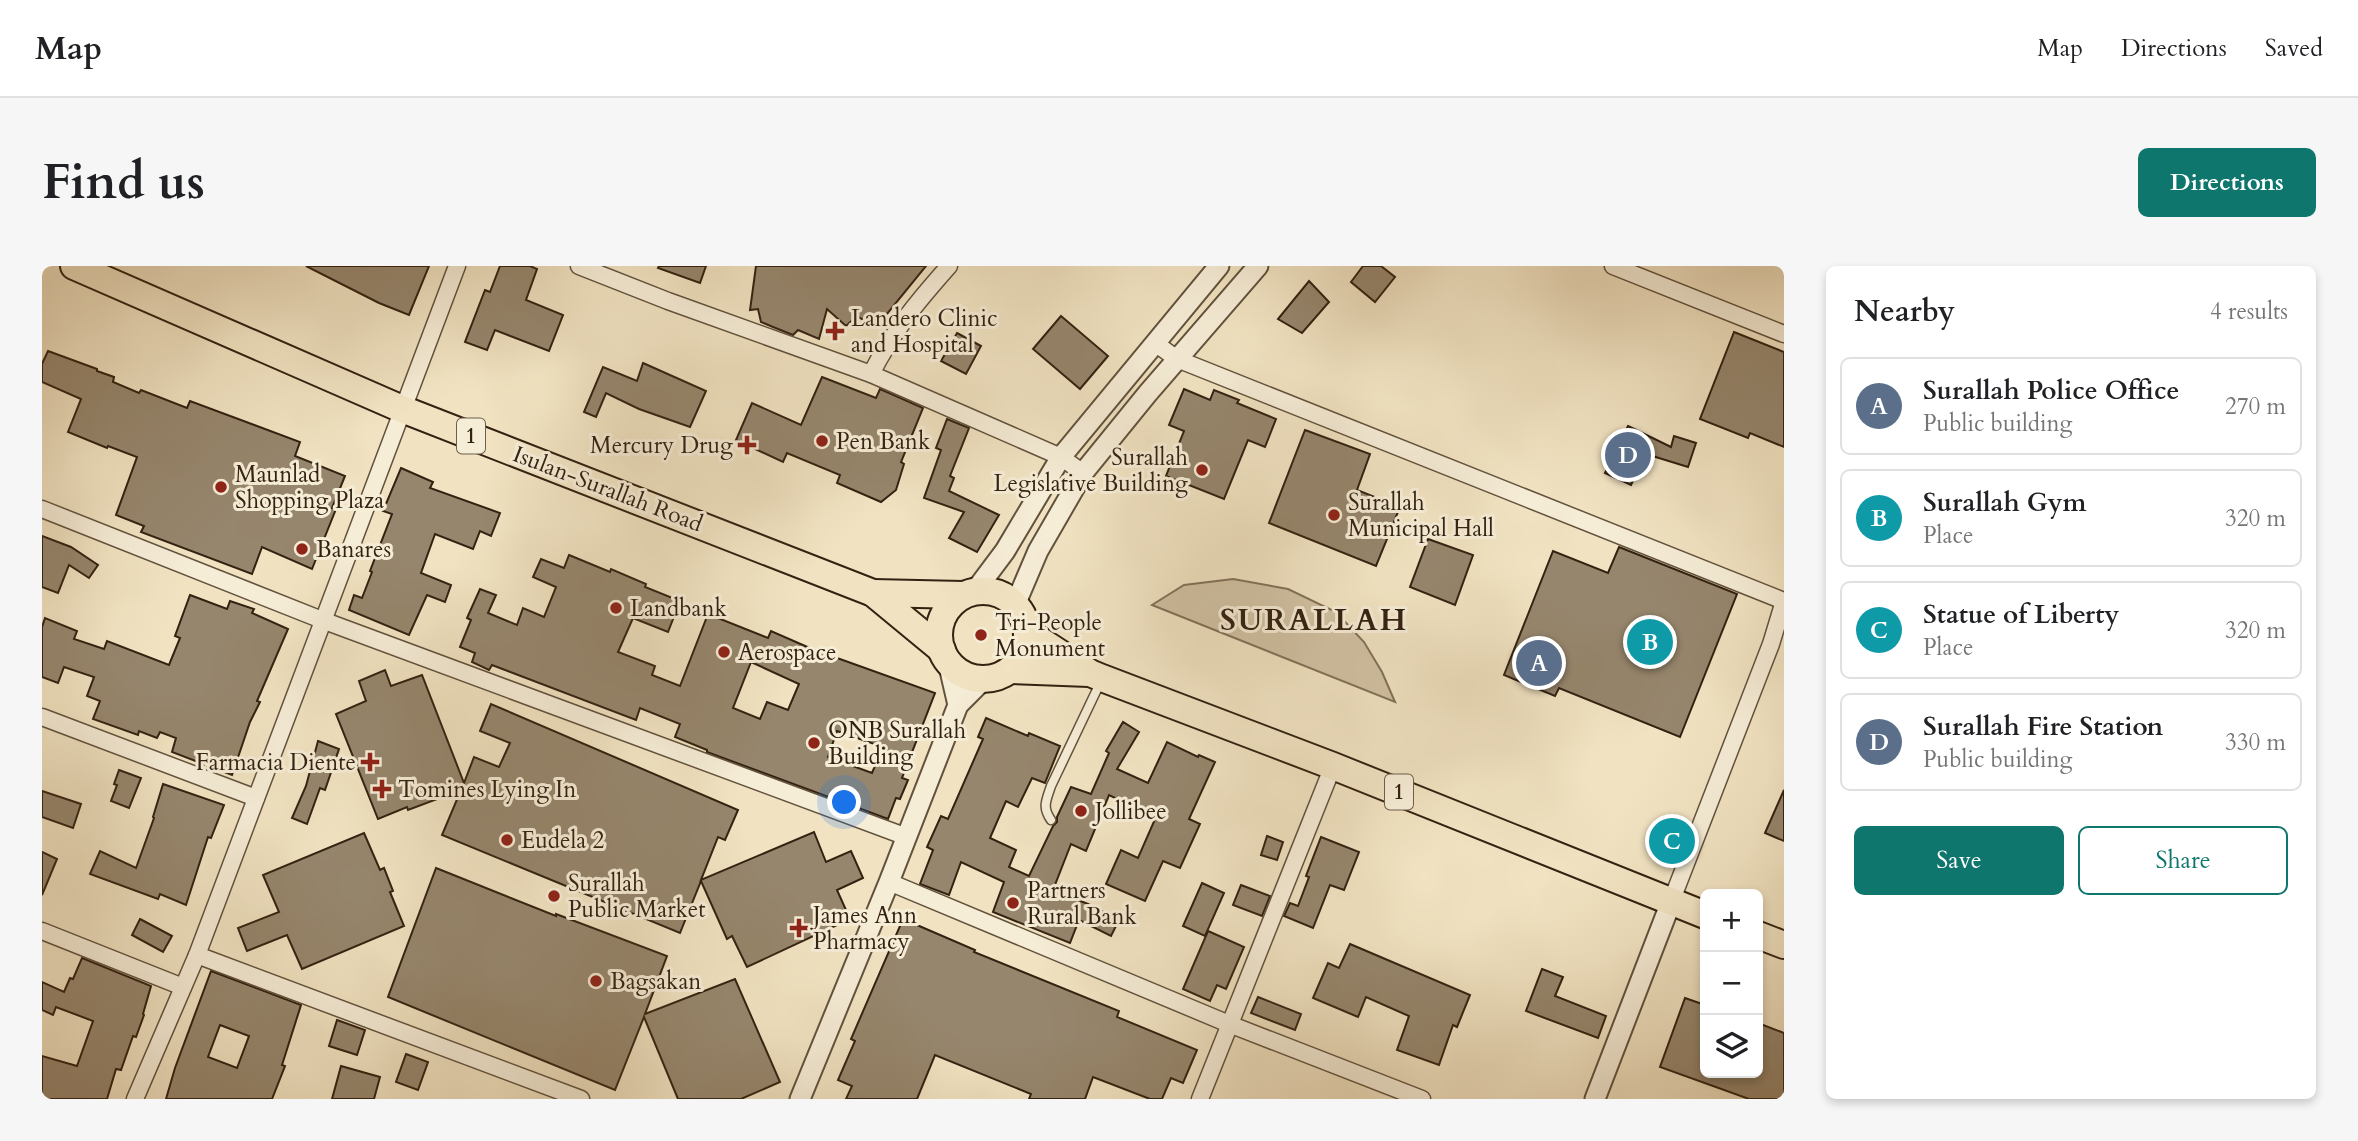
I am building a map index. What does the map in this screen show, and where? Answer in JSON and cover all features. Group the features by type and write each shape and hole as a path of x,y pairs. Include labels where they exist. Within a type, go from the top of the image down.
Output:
{"highway":[{"name":"Isulan-Surallah Road","path":"74,266 402,409 873,593 945,656"},
{"name":"1","path":"969,593 989,591 1004,596 1015,605"},
{"name":"Isulan-Surallah Road","path":"873,593 969,593"},
{"path":"945,656 939,637 940,624 945,612 954,602 969,593"},
{"path":"1010,670 1020,660 1026,646 1027,632 1023,617 1015,605"},
{"name":"1","path":"1027,632 1096,676 1333,766 1700,913"},
{"name":"1","path":"945,656 958,672 971,678 998,677 1010,670 1096,676"},
{"path":"1763,937 1784,945"}],"street":[{"path":"135,1099 197,955 457,266"},
{"path":"579,266 871,374 1061,457 1083,473"},
{"path":"871,374 886,344 911,308 949,266"},
{"path":"969,593 1006,551 1061,457 1219,266"},
{"path":"1015,605 1038,551 1083,473 1258,266"},
{"path":"1613,266 1784,334"},
{"path":"1156,343 1177,359 1784,601 1777,647 1671,902 1595,1099"},
{"path":"42,509 322,620 907,837"},
{"path":"945,656 958,705"},
{"path":"800,1099 958,705 984,679"},
{"path":"42,717 256,798"},
{"path":"1199,1099 1333,766"},
{"path":"889,882 1229,1024 1422,1099"},
{"path":"42,932 183,988"},
{"path":"197,955 581,1099"}],"lane":[{"path":"1051,820 1045,812 1045,802 1096,676"}],"shaded area":[{"path":"1233,579 1288,589 1336,612 1364,642 1382,672 1395,702 1152,605 1184,585"}],"building":[{"path":"306,266 429,266 409,315"},
{"path":"500,266 530,266 537,269 526,300 563,315 549,351 495,330 487,350 465,342 485,290 490,292"},
{"path":"706,266 700,283 658,268"},
{"name":"Landero Clinic and Hospital","path":"756,266 926,266 878,325 871,325 857,316 846,326 827,309 819,339 798,330 793,335 761,322 758,309 750,310"},
{"path":"1363,266 1381,266 1395,277 1375,302 1351,282"},
{"path":"1309,281 1329,302 1302,333 1278,319"},
{"path":"1061,316 1108,356 1080,389 1033,349"},
{"path":"1734,332 1784,352 1784,447 1750,433 1748,438 1700,419"},
{"path":"957,333 981,346 966,374 941,361"},
{"path":"48,351 97,369 114,377 113,382 139,393 141,390 187,408 190,401 300,442 295,456 345,476 332,508 336,509 312,569 262,547 252,574 141,532 144,526 116,515 137,457 68,432 81,399 42,382 42,364"},
{"path":"643,363 706,391 690,427 639,409 606,393 596,417 584,412 603,367 637,381"},
{"path":"822,377 876,398 880,389 923,408 901,462 904,464 896,490 881,502 837,483 840,475 787,453 783,462 736,440 752,403 801,425"},
{"path":"1184,389 1210,400 1214,390 1276,419 1265,447 1248,440 1224,499 1166,476 1184,431 1169,425"},
{"path":"947,419 969,428 950,476 954,478 949,491 999,515 977,552 949,538 964,512 924,498 941,450 936,448"},
{"path":"1628,426 1671,447 1674,436 1696,443 1688,467 1646,454 1631,485 1605,473"},
{"name":"Surallah Municipal Hall","path":"1305,430 1370,454 1357,490 1400,507 1376,566 1269,523"},
{"path":"401,468 433,482 430,488 500,513 491,536 480,531 473,549 435,534 421,573 451,585 445,602 427,595 409,635 349,610 354,595 362,598 372,572 370,571 392,514 383,511"},
{"path":"42,536 71,547 98,565 89,578 69,565 58,593 42,587"},
{"path":"1428,539 1473,555 1455,605 1410,587"},
{"path":"1619,547 1737,594 1680,737 1559,688 1555,696 1504,675 1553,551 1608,573"},
{"path":"569,555 610,572 611,569 680,601 668,632 633,618 618,652 655,666 652,675 680,686 708,614 768,638 771,631 812,649 935,693 902,778 908,780 900,799 896,798 888,819 707,752 675,737 680,724 640,708 636,720 492,665 489,670 472,662 475,653 460,647 471,620 467,618 480,589 496,595 488,613 517,625 523,608 544,617 556,587 533,577 541,559 564,568","holes":["751,662 799,684 788,710 767,702 760,719 733,708","837,731 883,747 872,773 828,757"]},
{"path":"190,595 227,609 230,601 254,609 252,613 288,629 257,701 260,702 250,722 232,775 172,752 176,738 160,732 157,738 139,731 138,735 93,719 100,701 87,696 94,677 64,667 58,683 42,677 42,627 45,618 77,631 74,639 104,649 107,641 169,665 180,638 175,636"},
{"path":"385,670 391,686 422,675 464,783 474,757 499,767 510,743 480,731 491,704 738,810 725,840 718,837 701,880 814,832 826,862 851,851 863,878 837,890 850,919 747,967 732,936 727,939 701,881 680,933 442,835 461,790 378,819 336,714 366,701 359,681"},
{"path":"986,718 1060,746 1045,783 1032,778 1018,807 1006,801 990,838 1016,850 1009,867 1029,876 1057,822 1071,787 1091,794 1109,753 1106,751 1123,722 1139,732 1117,769 1148,783 1167,742 1215,762 1189,819 1200,824 1180,868 1163,861 1145,901 1106,884 1121,850 1138,858 1156,817 1109,795 1086,851 1071,844 1053,890 1119,920 1111,936 1079,920 1070,943 993,912 1004,882 961,862 949,895 920,884 933,850 927,847 941,816 948,819 983,739 978,737"},
{"path":"318,741 339,749 325,790 320,788 307,824 292,818 306,786"},
{"path":"119,770 141,778 129,808 111,801"},
{"path":"163,784 224,805 211,838 208,837 186,905 160,894 158,899 90,874 100,851 136,868"},
{"path":"1784,790 1784,841 1765,833"},
{"path":"42,791 81,804 73,828 42,817"},
{"path":"364,833 380,870 384,868 393,891 390,892 404,926 302,969 287,935 247,951 238,928 279,912 263,875"},
{"path":"1267,836 1283,842 1277,860 1261,855"},
{"path":"1321,837 1359,852 1344,890 1330,885 1313,928 1284,916 1290,903 1298,906"},
{"path":"42,852 57,859 42,895"},
{"path":"436,868 556,916 667,956 645,1014 735,979 780,1082 741,1099 678,1099 644,1017 615,1090 388,997"},
{"path":"1202,883 1224,893 1205,936 1183,926"},
{"path":"1241,885 1270,896 1262,916 1233,905"},
{"path":"140,919 172,936 163,952 132,935"},
{"path":"903,919 975,950 974,952 1119,1011 1117,1017 1197,1050 1183,1083 1171,1078 1162,1099 1150,1099 1093,1077 1085,1099 1029,1099 1031,1094 935,1055 917,1099 846,1099 852,1086 838,1080 855,1041 851,1039"},
{"path":"1208,931 1244,947 1226,989 1217,985 1210,1001 1183,989"},
{"path":"1350,944 1470,995 1457,1027 1453,1025 1439,1065 1397,1050 1409,1016 1366,997 1358,1017 1313,998 1328,963 1339,968"},
{"path":"82,958 151,986 144,1015 121,1070 116,1069 107,1099 42,1099 42,1056 77,1066 93,1021 56,1007 53,1015 42,1010 42,982 64,992"},
{"path":"1542,969 1563,977 1555,996 1606,1016 1598,1038 1526,1011"},
{"path":"211,971 301,1005 282,1065 285,1066 272,1099 166,1099","holes":["220,1025 249,1036 237,1068 208,1057"]},
{"path":"1258,997 1301,1014 1295,1030 1251,1013"},
{"path":"1685,998 1700,1003 1700,1078 1763,1078 1763,1025 1784,1033 1784,1099 1749,1099 1660,1067"},
{"path":"337,1020 365,1030 357,1055 329,1046"},
{"path":"406,1054 428,1062 418,1090 396,1082"},
{"path":"341,1066 380,1077 374,1099 332,1099"}],"place":[{"name":"Landero Clinic and Hospital","path":"835,331"},
{"name":"Pen Bank","path":"822,441"},
{"name":"Mercury Drug","path":"747,445"},
{"name":"Surallah Fire Station","path":"1628,455"},
{"name":"Surallah Legislative Building","path":"1202,470"},
{"name":"Maunlad Shopping Plaza","path":"221,487"},
{"name":"Surallah Municipal Hall","path":"1334,515"},
{"name":"Banares","path":"302,549"},
{"name":"Landbank","path":"616,608"},
{"name":"Tri-People Monument","path":"981,635"},
{"name":"Surallah Gym","path":"1650,642"},
{"name":"Aerospace","path":"724,652"},
{"name":"Surallah Police Office","path":"1539,663"},
{"name":"ONB Surallah Building","path":"814,743"},
{"name":"Farmacia Diente","path":"370,762"},
{"name":"Tomines Lying In","path":"382,789"},
{"name":"Jollibee","path":"1081,811"},
{"name":"Eudela 2","path":"507,840"},
{"name":"Statue of Liberty","path":"1672,841"},
{"name":"Surallah Public Market","path":"554,896"},
{"name":"Partners Rural Bank","path":"1013,903"},
{"name":"James Ann Pharmacy","path":"799,928"},
{"name":"Bagsakan","path":"596,981"}],"district":[{"name":"SURALLAH","path":"1314,620"}]}
